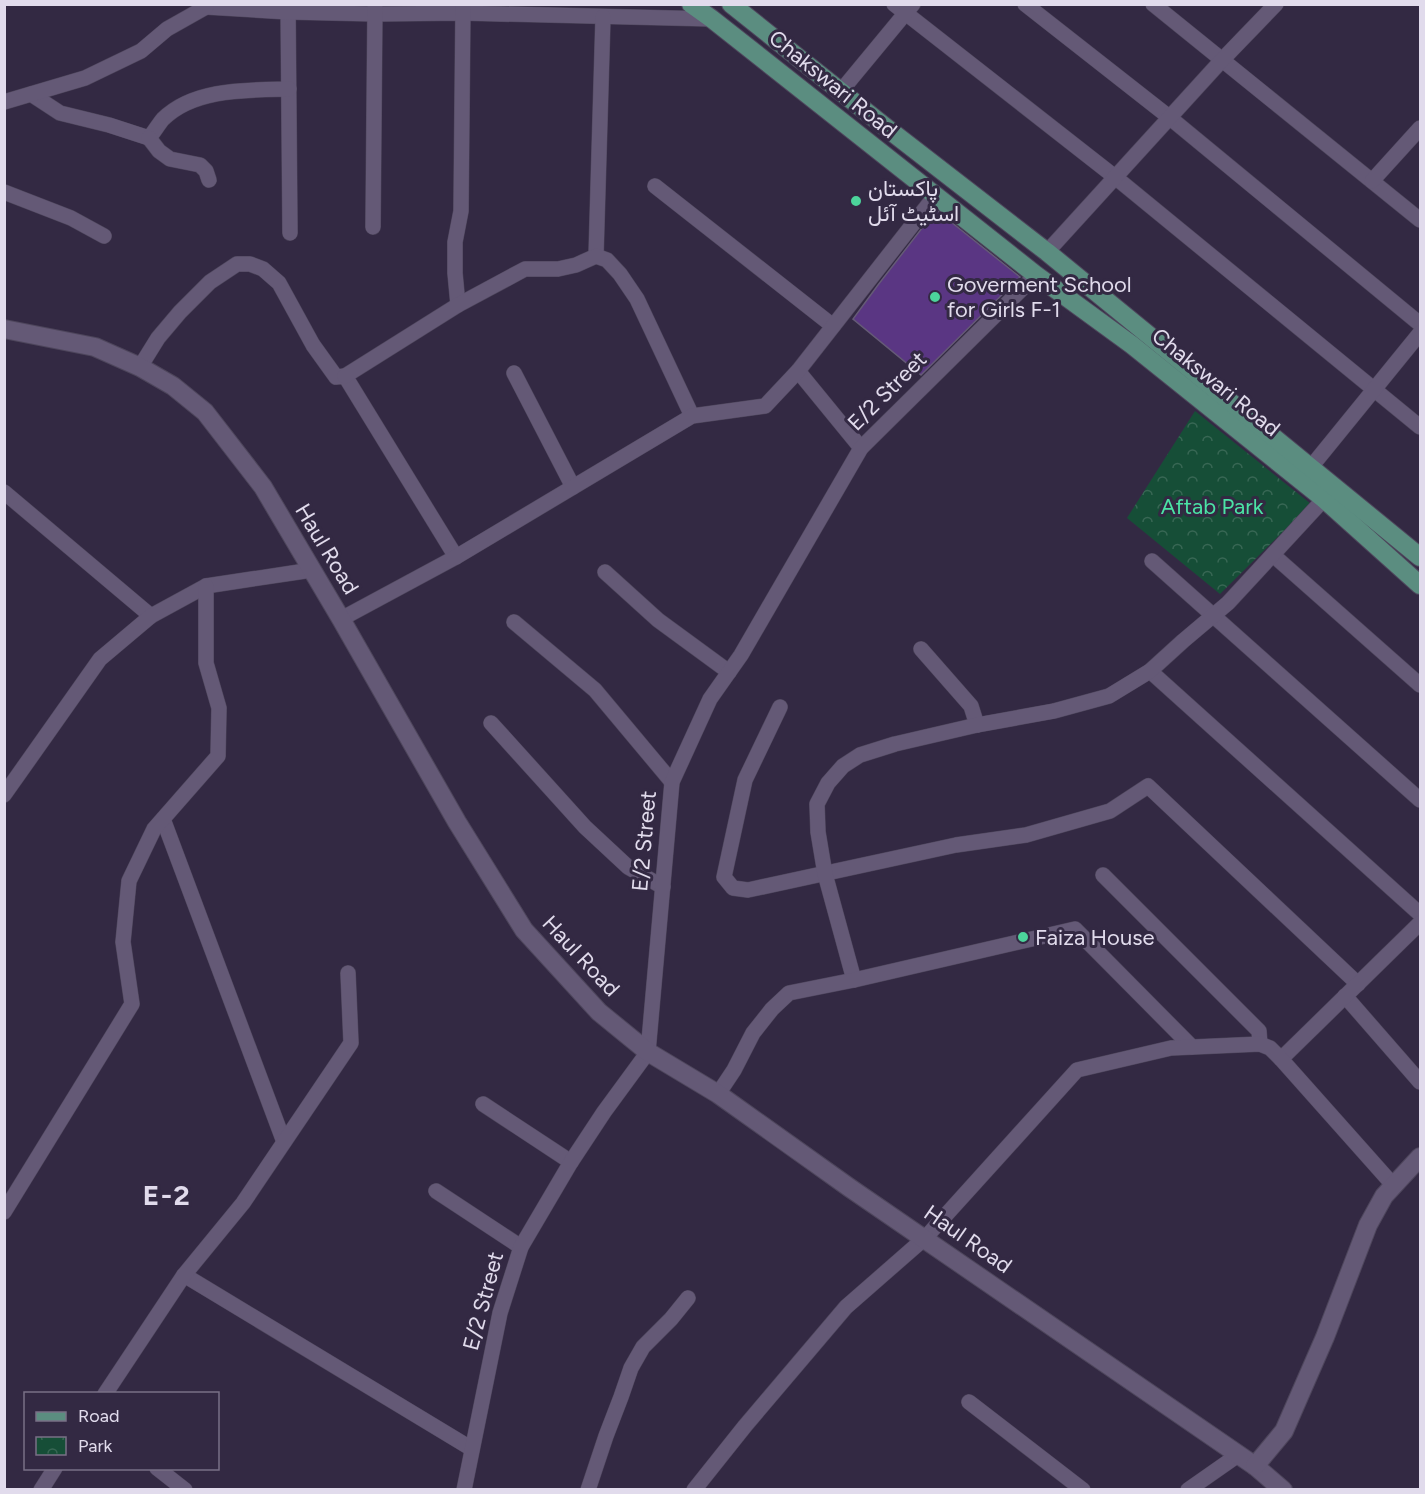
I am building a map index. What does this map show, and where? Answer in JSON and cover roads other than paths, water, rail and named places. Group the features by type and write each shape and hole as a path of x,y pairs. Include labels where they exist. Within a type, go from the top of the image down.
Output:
{"main road":[{"name":"Chakswari Road","path":"691,4 1036,275 1132,345 1324,500 1420,585"},
{"name":"Chakswari Road","path":"731,4 1047,252 1420,557"},
{"name":"Haul Road","path":"4,329 95,347 140,367 172,386 205,412 262,487 341,619 457,822 524,930 599,1012 648,1052 718,1094 1255,1466 1283,1490"},
{"path":"1255,1466 1284,1431 1325,1336 1368,1225 1384,1196 1420,1157"}],"street":[{"path":"1025,4 1169,117 1420,324"},
{"path":"1153,4 1420,220"},
{"path":"1047,252 1169,117 1276,4"},
{"path":"4,102 85,78 141,51 167,29 206,6 463,9 712,19"},
{"path":"841,91 904,7 1420,427"},
{"path":"288,8 290,233"},
{"path":"373,227 375,9"},
{"path":"458,305 455,242 461,211 463,9"},
{"path":"596,256 603,16"},
{"path":"149,138 164,118 188,102 232,91 289,89"},
{"path":"31,94 60,113 149,138 159,151 170,159 200,165 206,171 209,180"},
{"path":"1372,181 1420,128"},
{"path":"655,186 833,326"},
{"path":"4,192 71,218 104,236"},
{"path":"341,619 456,557 692,416 765,406 798,371 935,196"},
{"path":"140,367 158,338 180,312 210,282 237,264 250,264 263,269 279,283 313,345 336,377 345,376 458,305 525,269 558,269 576,265 596,256 607,260 638,299 692,416"},
{"name":"E/2 Street","path":"464,1490 500,1313 521,1247 604,1112 648,1052 672,782 710,699 741,655 861,448 1036,275"},
{"path":"1311,467 1420,333"},
{"path":"798,371 861,448"},
{"path":"514,373 573,487"},
{"path":"345,376 456,557"},
{"path":"4,492 151,616"},
{"path":"854,980 825,874 818,832 817,804 828,783 843,766 860,755 886,747 977,725 1054,711 1109,696 1150,671 1228,603 1324,500"},
{"path":"1273,555 1420,685"},
{"path":"1152,561 1420,800"},
{"path":"4,795 100,659 151,616 206,586 312,570"},
{"path":"605,572 658,620 729,672"},
{"path":"4,1212 132,1004 123,942 129,881 154,829 218,756 219,708 206,663 206,586"},
{"path":"514,622 595,690 672,782"},
{"path":"921,649 971,706 977,725"},
{"path":"1150,671 1420,914"},
{"path":"780,707 745,780 724,877 733,888 748,890 956,845 1026,835 1110,811 1148,786 1358,984"},
{"path":"491,723 585,827 628,867 663,887"},
{"path":"163,819 284,1142"},
{"path":"1103,875 1259,1031 1260,1044"},
{"path":"1281,1059 1420,923"},
{"path":"718,1094 734,1071 753,1034 771,1009 789,993 1075,928 1192,1047"},
{"path":"106,1392 184,1275 243,1203 351,1043 348,973"},
{"path":"1345,996 1420,1082"},
{"path":"694,1490 846,1307 924,1238 1077,1070 1171,1048 1260,1044 1270,1048 1281,1059 1394,1186"},
{"path":"483,1104 572,1162"},
{"path":"435,1191 521,1247"},
{"path":"184,1275 472,1449"},
{"path":"588,1490 631,1368 643,1347 688,1298"},
{"path":"969,1402 1083,1490"},
{"path":"1188,1490 1238,1455"},
{"path":"41,1490 54,1470"},
{"path":"159,1470 185,1490"}],"place":[{"name":"پاکستان اسٹیٹ آئل","path":"856,201"},
{"name":"Goverment School for Girls F-1","path":"935,297"},
{"name":"Faiza House","path":"1023,937"}],"district":[{"name":"E-2","path":"167,1195"}],"park label":[{"name":"Aftab Park","path":"1212,506"}]}
